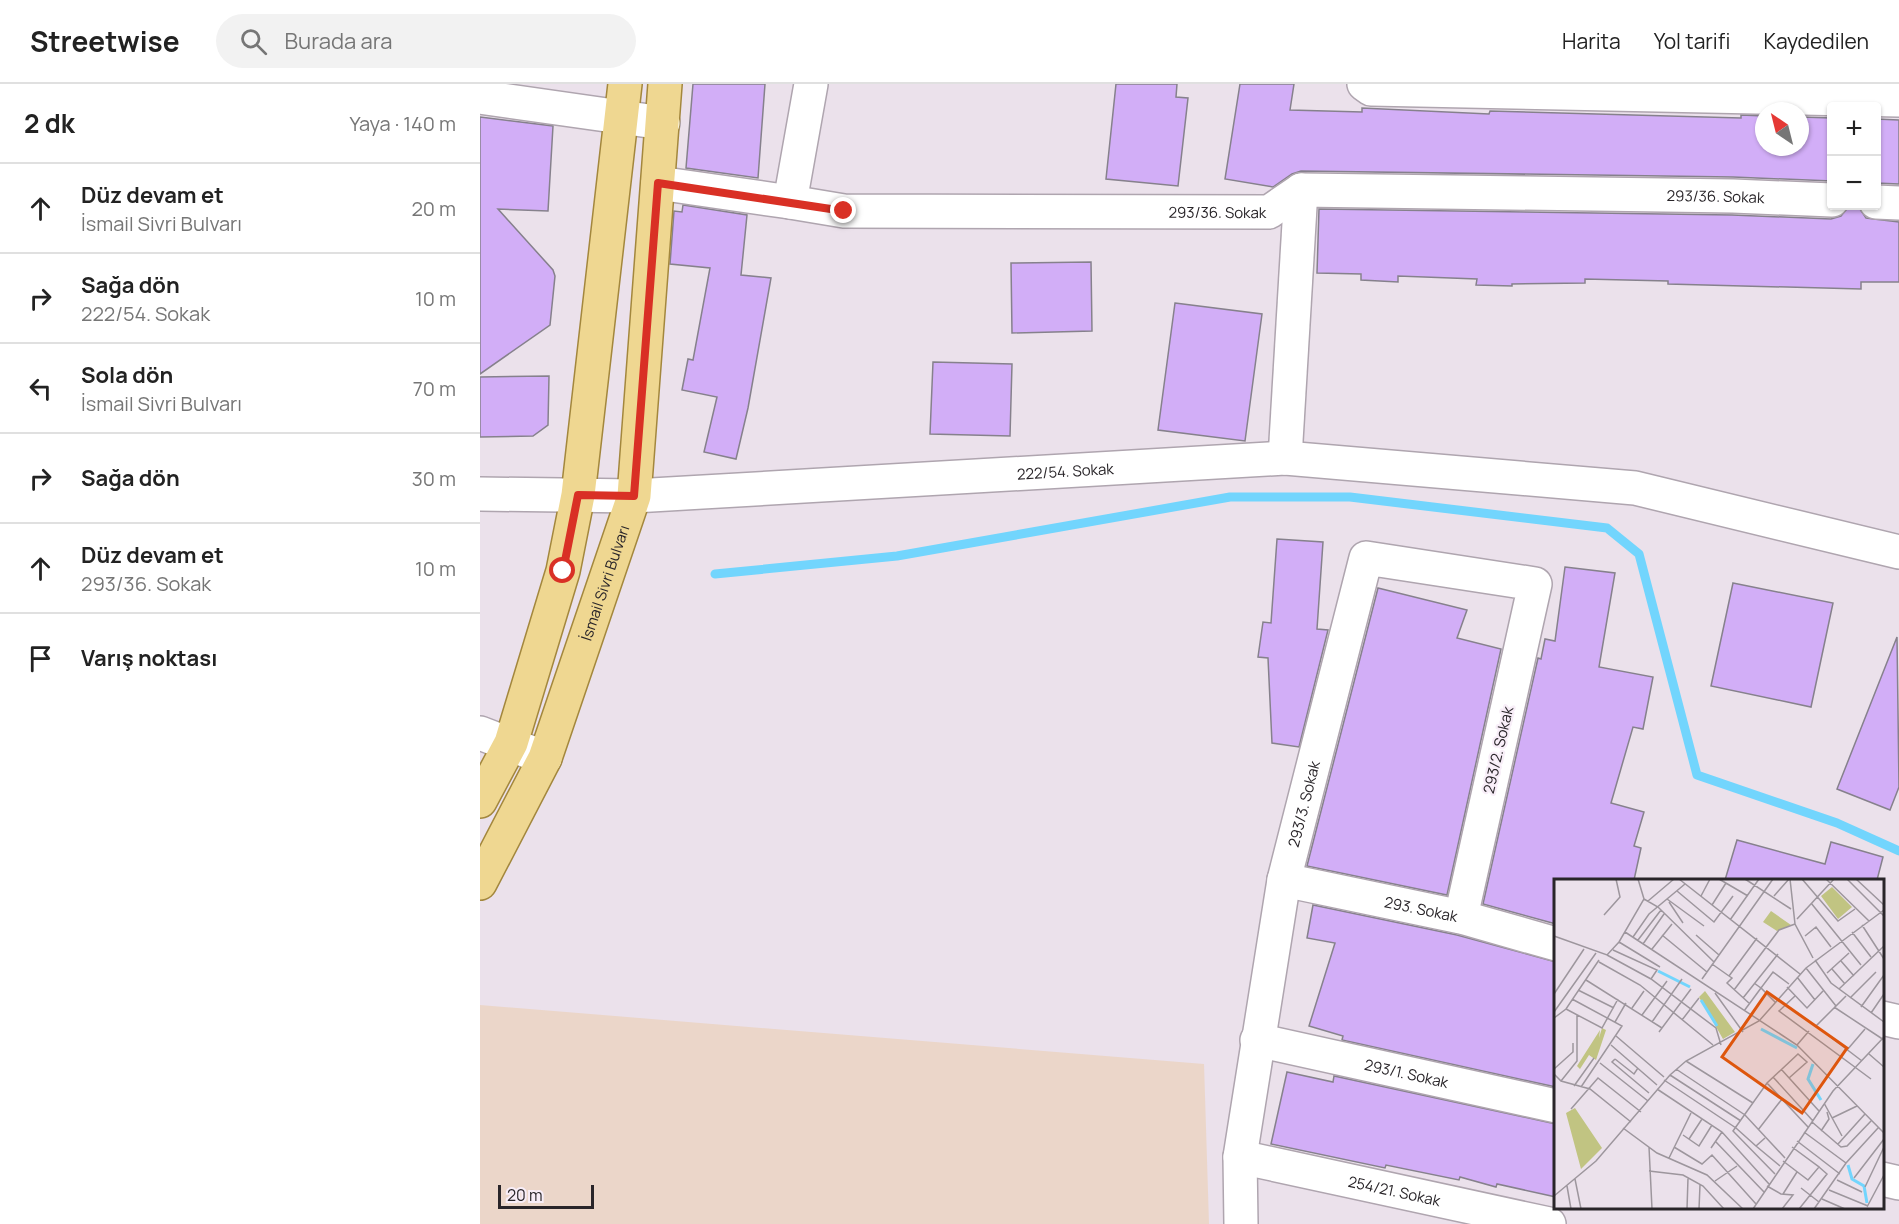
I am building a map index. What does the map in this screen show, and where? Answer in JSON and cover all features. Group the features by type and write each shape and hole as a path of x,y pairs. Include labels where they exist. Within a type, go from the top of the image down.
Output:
{"main road":[{"name":"İsmail Sivri Bulvarı","path":"480,883 545,758 634,496 665,84"},
{"path":"480,801 511,743 563,571 578,495 625,100"}],"street":[{"path":"790,202 811,84"},
{"path":"1364,84 1371,89 1899,100"},
{"path":"480,97 625,100 663,123"},
{"name":"293/36. Sokak","path":"658,183 844,211 1269,212 1301,190 1733,196 1827,200"},
{"path":"1285,458 1301,190"},
{"path":"1881,202 1899,203"},
{"name":"222/54. Sokak","path":"480,494 634,496 1285,458 1635,488 1899,552"},
{"name":"293/3. Sokak","path":"1241,1224 1240,1157 1284,880 1366,558 1535,584"},
{"name":"293/2. Sokak","path":"1461,917 1535,584"},
{"path":"480,733 545,758"},
{"name":"293. Sokak","path":"1284,880 1461,917 1554,943"},
{"path":"1884,1018 1899,1022"},
{"name":"293/1. Sokak","path":"1257,1040 1554,1106"},
{"name":"254/21. Sokak","path":"1240,1157 1549,1224"},
{"path":"1884,1179 1899,1183"}],"shaded area":[{"path":"480,1005 1204,1064 1209,1224 480,1224"}],"building":[{"path":"693,84 765,84 758,178 686,168"},
{"path":"1116,84 1177,84 1176,97 1188,98 1178,186 1106,179"},
{"path":"1240,84 1294,84 1290,110 1362,112 1362,108 1489,114 1490,111 1741,118 1741,115 1755,116 1755,156 1809,156 1809,117 1827,118 1827,181 1733,177 1301,171 1292,174 1273,187 1225,179"},
{"path":"480,117 553,126 548,211 498,209 553,270 555,276 550,325 480,374"},
{"path":"1881,119 1899,120 1899,184 1881,183"},
{"path":"683,205 747,215 741,275 771,278 748,408 736,459 704,452 717,397 682,390 688,359 693,360 710,268 670,264 674,211 682,212"},
{"path":"1319,209 1732,215 1831,219 1841,216 1846,210 1861,210 1866,218 1899,222 1899,282 1861,282 1861,289 1668,284 1668,281 1585,279 1585,283 1512,284 1512,286 1476,285 1477,279 1398,276 1398,282 1361,280 1361,274 1317,273"},
{"path":"1091,262 1092,331 1012,333 1011,263"},
{"path":"1175,303 1262,314 1245,441 1158,430"},
{"path":"933,362 1012,364 1010,436 930,434"},
{"path":"549,376 548,425 533,436 480,437 480,377"},
{"path":"1277,539 1323,542 1317,629 1328,630 1299,747 1272,743 1268,658 1258,657 1263,622 1271,623"},
{"path":"1565,567 1615,573 1599,667 1653,677 1643,729 1633,727 1611,803 1644,812 1634,846 1641,848 1634,879 1554,879 1554,923 1483,904 1538,658 1541,659 1545,639 1555,641"},
{"path":"1733,583 1833,603 1811,707 1711,686"},
{"path":"1378,588 1467,610 1457,638 1501,649 1447,895 1307,866"},
{"path":"1897,637 1899,787 1890,810 1837,789"},
{"path":"1737,840 1825,864 1831,842 1883,857 1877,879 1725,879"},
{"path":"1313,905 1457,935 1554,961 1554,1087 1342,1040 1343,1036 1309,1026 1335,943 1307,938"},
{"path":"1287,1072 1333,1082 1334,1076 1554,1124 1554,1197 1497,1184 1496,1187 1460,1177 1459,1180 1386,1165 1385,1168 1271,1144"}],"waterway":[{"path":"715,574 897,556 1230,497 1350,497 1607,528 1639,554 1697,775 1837,823 1899,851"}],"route":[{"path":"563,571 578,495 634,496 658,183 844,211"}]}
